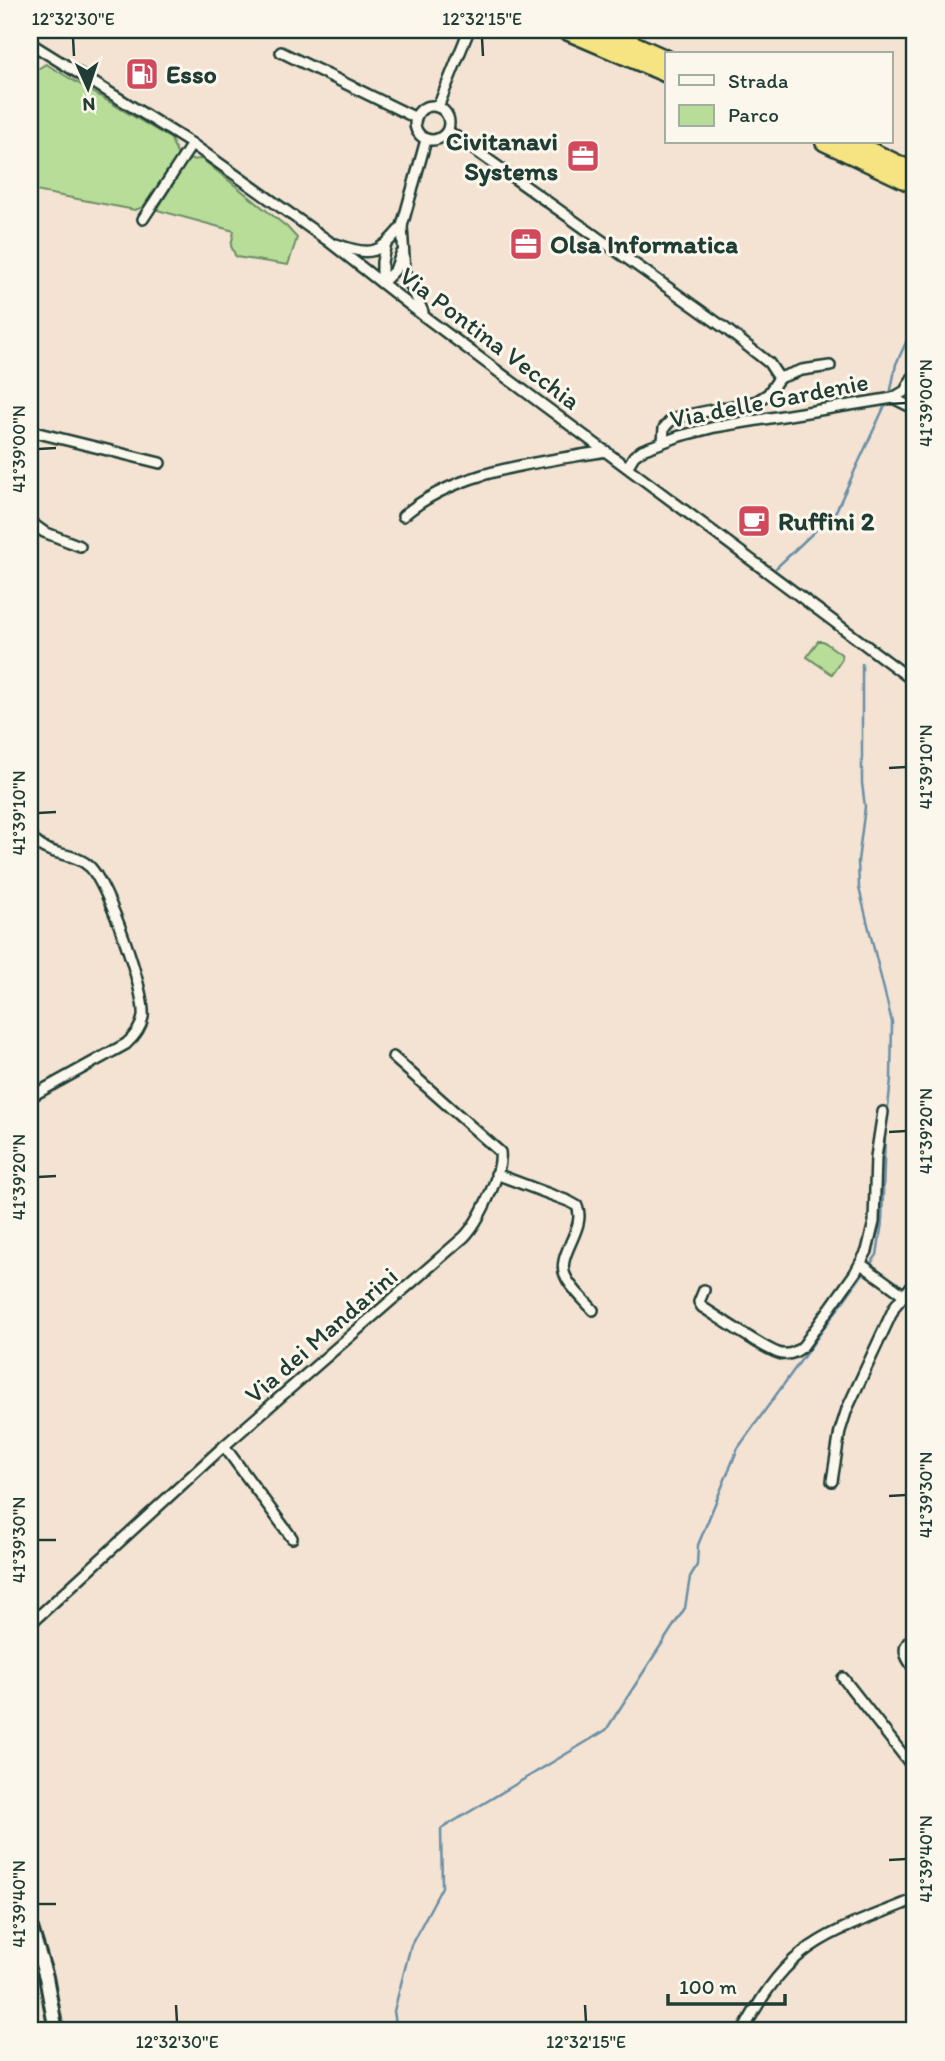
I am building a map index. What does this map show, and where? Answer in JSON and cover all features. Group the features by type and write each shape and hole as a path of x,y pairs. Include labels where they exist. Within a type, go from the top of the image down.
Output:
{"highway":[{"path":"564,30 665,73"},
{"path":"601,30 665,58"},
{"path":"828,144 915,185"},
{"path":"856,144 915,172"}],"main road":[{"path":"30,1925 46,1977 56,2031"}],"street":[{"path":"438,107 469,30"},
{"name":"Via Pontina Vecchia","path":"30,43 192,144 327,240 425,317 915,682"},
{"path":"281,52 416,118"},
{"path":"427,107 438,107 447,114 450,125 448,131 436,140 426,140 416,129 416,118 427,107"},
{"path":"448,131 726,330 764,359 779,378"},
{"path":"425,317 407,279 402,226 426,140"},
{"path":"143,219 192,144"},
{"path":"382,283 385,247 402,226"},
{"path":"327,240 358,250 385,247"},
{"path":"382,283 395,270 403,248"},
{"path":"663,442 664,428 673,418 757,401 768,394 779,378 802,370 830,366"},
{"name":"Via delle Gardenie","path":"628,466 637,453 663,442 715,427 893,398 905,391 915,373"},
{"path":"893,398 915,410"},
{"path":"30,431 160,463"},
{"path":"403,516 433,495 488,474 606,451"},
{"path":"30,522 44,532 80,546"},
{"path":"30,835 41,847 83,862 94,873 122,930 143,1014 138,1030 126,1044 30,1097"},
{"path":"393,1057 498,1149 501,1157 496,1174 577,1206 579,1219 564,1264 564,1272 593,1310"},
{"path":"704,1290 699,1302 702,1307 771,1351 789,1354 797,1351 861,1264 873,1229 875,1165 883,1112"},
{"name":"Via dei Mandarini","path":"30,1624 224,1447 467,1235 479,1217 496,1174"},
{"path":"861,1264 904,1295"},
{"path":"832,1481 845,1412 893,1310 915,1282"},
{"path":"224,1447 292,1538"},
{"path":"915,1636 906,1643 904,1649 915,1670"},
{"path":"843,1678 915,1770"},
{"path":"743,2031 771,1986 802,1953 842,1929 915,1899"}],"green space":[{"path":"46,64 171,139 178,156 143,207 135,210 30,190 31,73"},
{"path":"202,159 297,238 288,265 236,257 231,246 234,231 157,210 188,160"},
{"path":"818,641 823,641 841,654 842,659 832,674 807,657"}],"waterway":[{"path":"890,395 896,364 915,323"},
{"path":"776,568 836,511 887,401"},
{"path":"862,664 862,783 865,807 858,861 859,888 892,1022 882,1222 877,1255 869,1266"},
{"path":"397,2031 394,2011 411,1945 442,1887 441,1829 606,1730 685,1608 690,1577 697,1565 698,1545 738,1448 865,1271"}],"place":[{"name":"Esso","path":"142,74"},
{"name":"Civitanavi Systems","path":"583,156"},
{"name":"Olsa Informatica","path":"526,244"},
{"name":"Ruffini 2","path":"754,521"}]}
